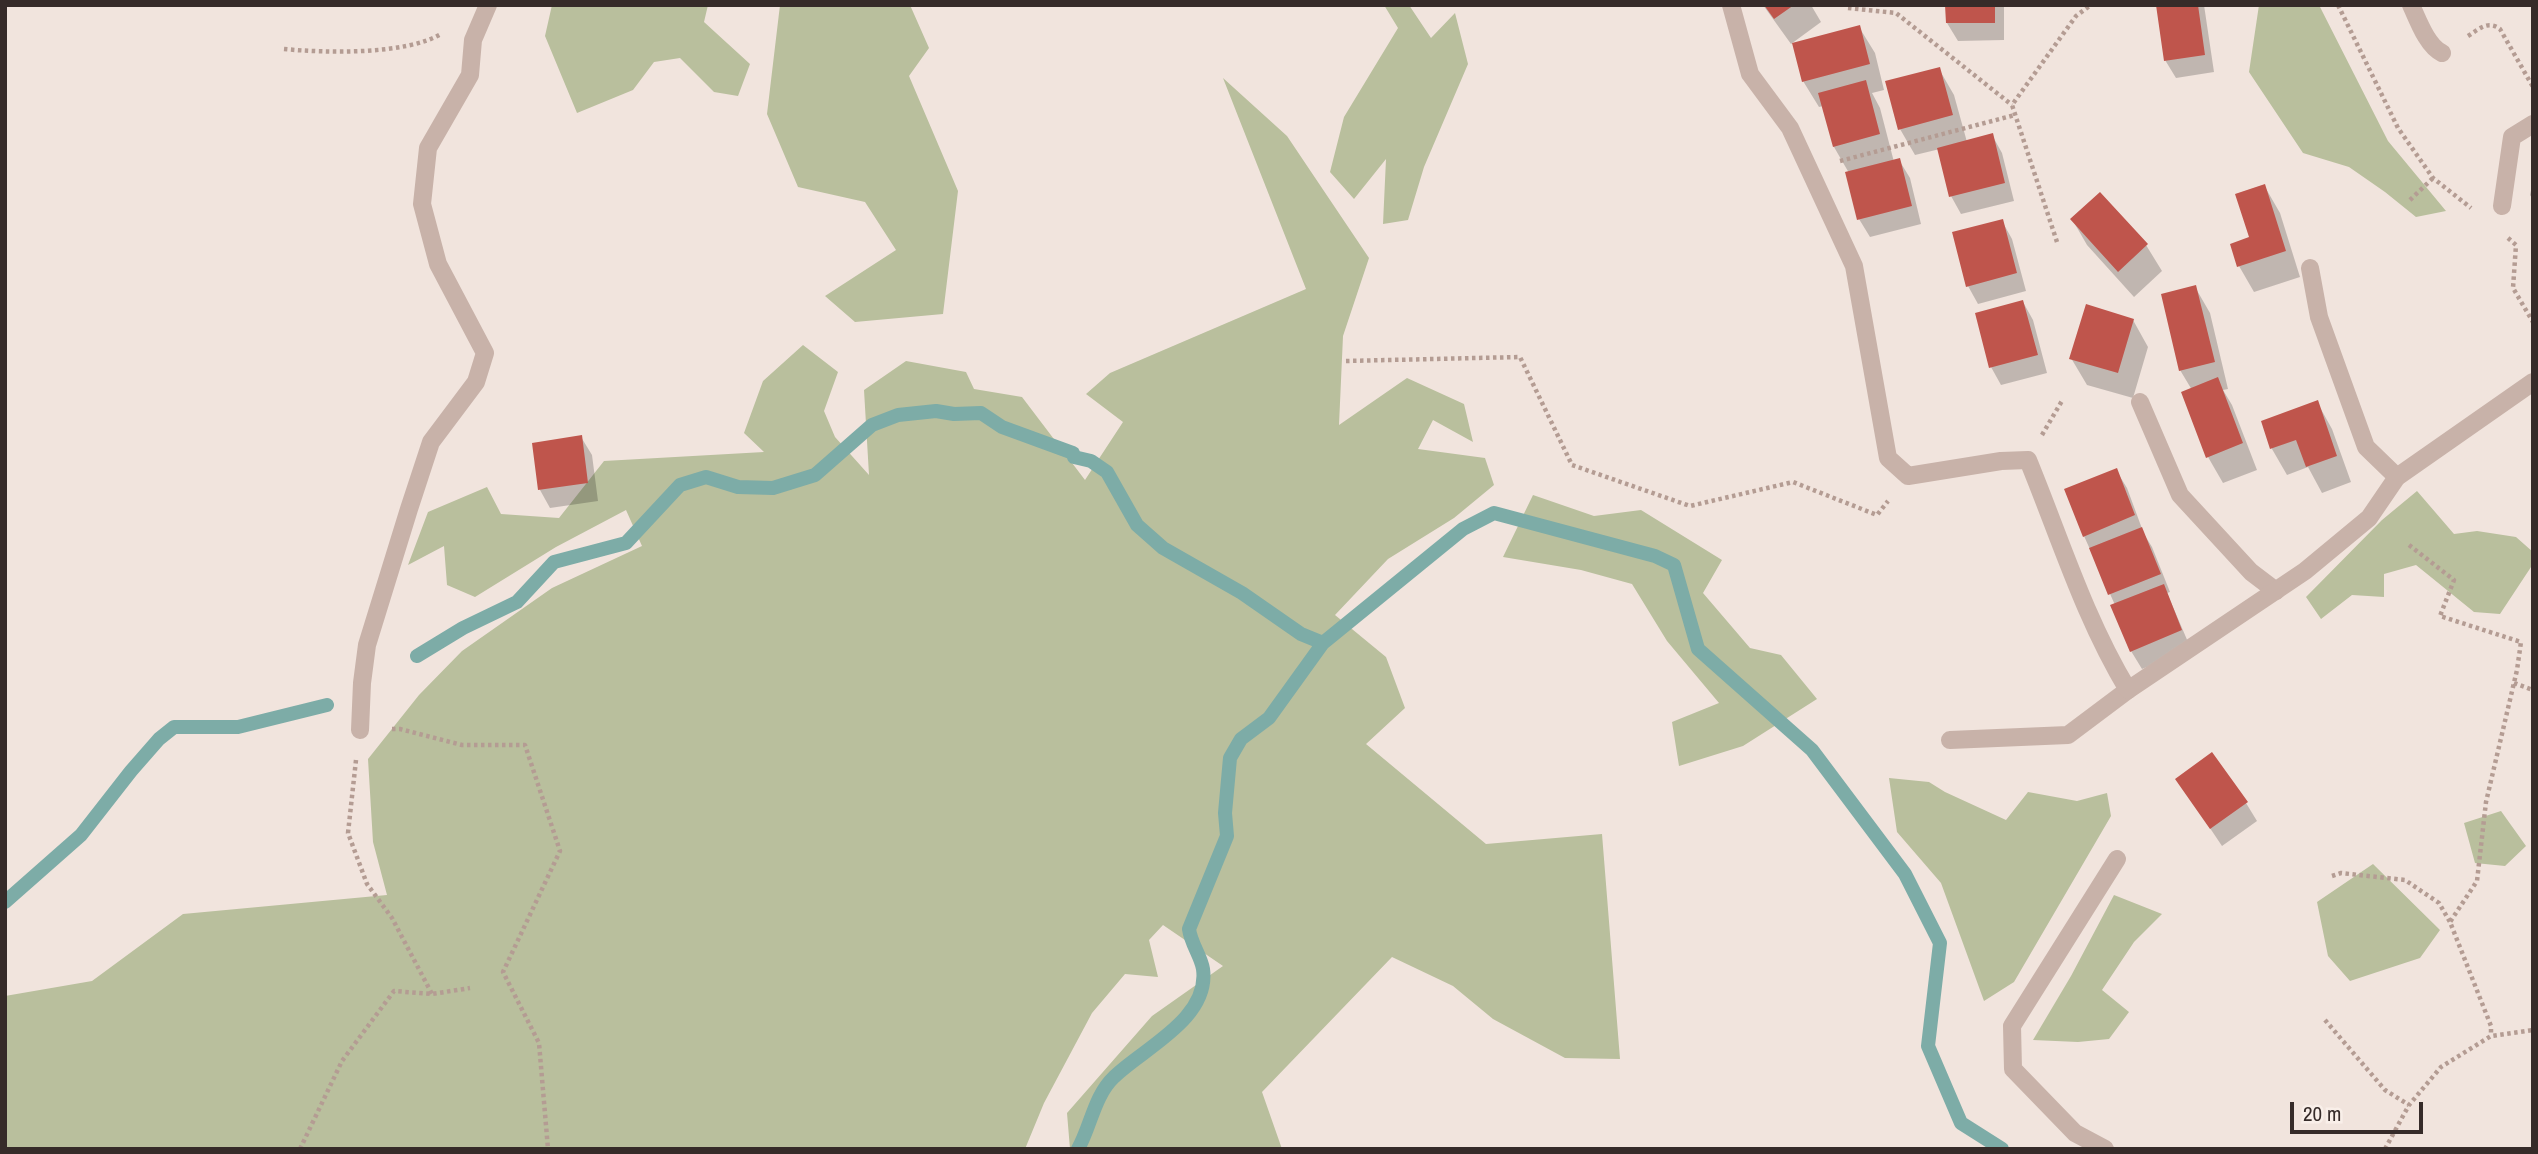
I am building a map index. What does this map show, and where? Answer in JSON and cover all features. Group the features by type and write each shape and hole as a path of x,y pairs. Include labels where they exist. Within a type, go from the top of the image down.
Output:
{"street":[{"path":"1731,5 1750,74 1790,128 1854,266 1888,458 1908,476 2001,461 2028,460 2059,544 2104,651 2128,690"},
{"path":"2411,5 2423,30 2442,53"},
{"path":"360,730 367,645 431,442 476,382 485,353 438,264 422,204 428,148 470,75 473,40 488,6"},
{"path":"2502,206 2512,137 2533,124"},
{"path":"2310,268 2319,317 2365,447 2397,477"},
{"path":"1950,740 2068,735 2128,690 2305,571 2369,518 2397,477 2533,382"},
{"path":"2140,402 2180,495 2251,572 2276,591"},
{"path":"2105,1149 2075,1133 2013,1069 2012,1026 2117,859"}],"path":[{"path":"2012,105 2076,16 2091,5"},
{"path":"2338,5 2398,128 2433,178 2474,211"},
{"path":"284,49 333,53 395,47 435,37 488,6"},
{"path":"1848,8 1896,13 2012,105 2057,242"},
{"path":"2442,53 2485,25 2494,25 2500,29 2533,87"},
{"path":"1809,169 2015,115"},
{"path":"2410,200 2433,178"},
{"path":"2506,236 2516,245 2513,288 2533,322"},
{"path":"1346,361 1520,357 1572,465 1690,506 1793,482 1877,515 1908,476"},
{"path":"2028,460 2063,399"},
{"path":"2409,545 2454,580 2440,616 2521,642 2486,802 2477,881 2450,922"},
{"path":"2514,683 2533,690"},
{"path":"432,994 392,918 367,884 348,833 360,730 400,729 462,745 525,745 560,851 503,972 539,1043 548,1149"},
{"path":"2332,876 2341,873 2405,880 2439,903 2450,922 2491,1026 2491,1036"},
{"path":"300,1149 342,1061 394,992 432,994 470,988"},
{"path":"2325,1020 2385,1090 2409,1105"},
{"path":"2385,1149 2409,1105 2441,1066 2491,1036 2533,1030"}],"green space":[{"path":"552,5 708,5 704,22 750,64 738,96 714,92 680,58 654,62 633,90 577,113 545,36"},
{"path":"780,5 910,5 929,48 909,76 958,191 943,314 855,322 825,296 896,250 865,202 798,187 767,114"},
{"path":"1384,5 1409,5 1431,38 1455,13 1468,64 1424,167 1408,220 1383,224 1386,159 1354,199 1330,172 1344,117 1398,28"},
{"path":"2259,5 2319,5 2388,141 2446,211 2416,217 2349,167 2303,153 2249,72"},
{"path":"1223,78 1287,136 1369,258 1343,336 1339,425 1407,378 1464,404 1473,442 1433,420 1418,449 1485,458 1494,485 1454,518 1388,559 1335,615 1386,657 1405,708 1366,744 1486,844 1602,834 1620,1059 1565,1058 1493,1019 1453,986 1392,957 1262,1092 1282,1149 1070,1149 1067,1113 1152,1016 1223,966 1163,925 1149,940 1158,977 1125,974 1092,1013 1044,1103 1025,1149 5,1149 5,996 92,981 183,914 387,895 373,842 368,759 419,695 462,651 552,588 642,546 626,510 556,547 475,597 447,585 444,546 408,565 428,512 487,487 501,514 559,518 604,461 764,452 744,433 763,381 803,345 838,372 824,411 835,437 869,475 864,390 906,361 966,372 974,389 1022,397 1085,480 1123,422 1086,394 1110,373 1306,289"},
{"path":"2417,491 2454,534 2477,531 2516,537 2533,552 2533,564 2500,614 2474,612 2416,565 2384,574 2384,597 2352,595 2321,619 2306,597 2382,520"},
{"path":"1533,495 1594,516 1641,510 1722,560 1703,593 1750,648 1781,655 1817,699 1743,746 1679,766 1672,722 1719,703 1667,641 1632,584 1581,570 1503,557"},
{"path":"1889,778 1929,782 2006,820 2028,792 2077,801 2107,793 2111,816 2014,982 1984,1001 1941,883 1897,832"},
{"path":"2501,811 2526,846 2505,866 2475,863 2464,823"},
{"path":"2373,864 2440,930 2420,958 2350,981 2328,956 2317,902"},
{"path":"2114,895 2162,914 2134,942 2102,990 2129,1012 2109,1039 2078,1042 2033,1040 2071,976"}],"building":[{"path":"1764,5 1794,5 1774,19"},
{"path":"1945,5 1995,5 1995,23 1946,23"},
{"path":"2156,5 2198,5 2205,55 2164,61"},
{"path":"1860,25 1870,64 1802,82 1792,43"},
{"path":"1940,67 1953,115 1898,130 1885,81"},
{"path":"1866,80 1880,134 1833,147 1818,93"},
{"path":"1993,133 2005,183 1949,197 1937,148"},
{"path":"1900,158 1912,206 1857,220 1845,172"},
{"path":"2265,184 2286,251 2237,267 2230,244 2249,237 2235,194"},
{"path":"2100,192 2148,244 2118,272 2070,219"},
{"path":"2003,219 2017,273 1966,287 1952,232"},
{"path":"2196,285 2215,362 2179,371 2161,294"},
{"path":"2023,300 2038,355 1989,368 1975,313"},
{"path":"2086,304 2134,319 2118,373 2069,359"},
{"path":"2218,377 2243,443 2206,458 2181,392"},
{"path":"2318,400 2337,456 2306,467 2296,440 2270,449 2261,421"},
{"path":"582,435 588,483 538,490 532,443"},
{"path":"2117,468 2135,515 2083,537 2064,489"},
{"path":"2142,527 2161,574 2108,595 2089,548"},
{"path":"2164,584 2182,630 2130,652 2110,605"},
{"path":"2212,752 2248,802 2210,829 2175,779"}],"waterway":[{"path":"417,656 463,628 517,602 554,562 626,543 680,485 706,477 738,487 773,488 815,475 872,425 898,415 936,411 954,414 981,413 1002,427 1073,453 1074,457 1091,461 1107,472 1137,525 1163,548 1242,593 1301,634 1323,643"},
{"path":"1078,1149 1107,1085 1126,1066 1172,1031 1196,1003 1202,987 1203,969 1189,929 1227,836 1225,813 1230,758 1241,739 1269,718 1323,643 1463,529 1494,513 1655,556 1674,565 1698,649 1812,750 1905,874 1940,943 1928,1046 1961,1123 2002,1149"},
{"path":"5,902 81,835 131,771 159,739 174,727 238,727 327,705"}]}
